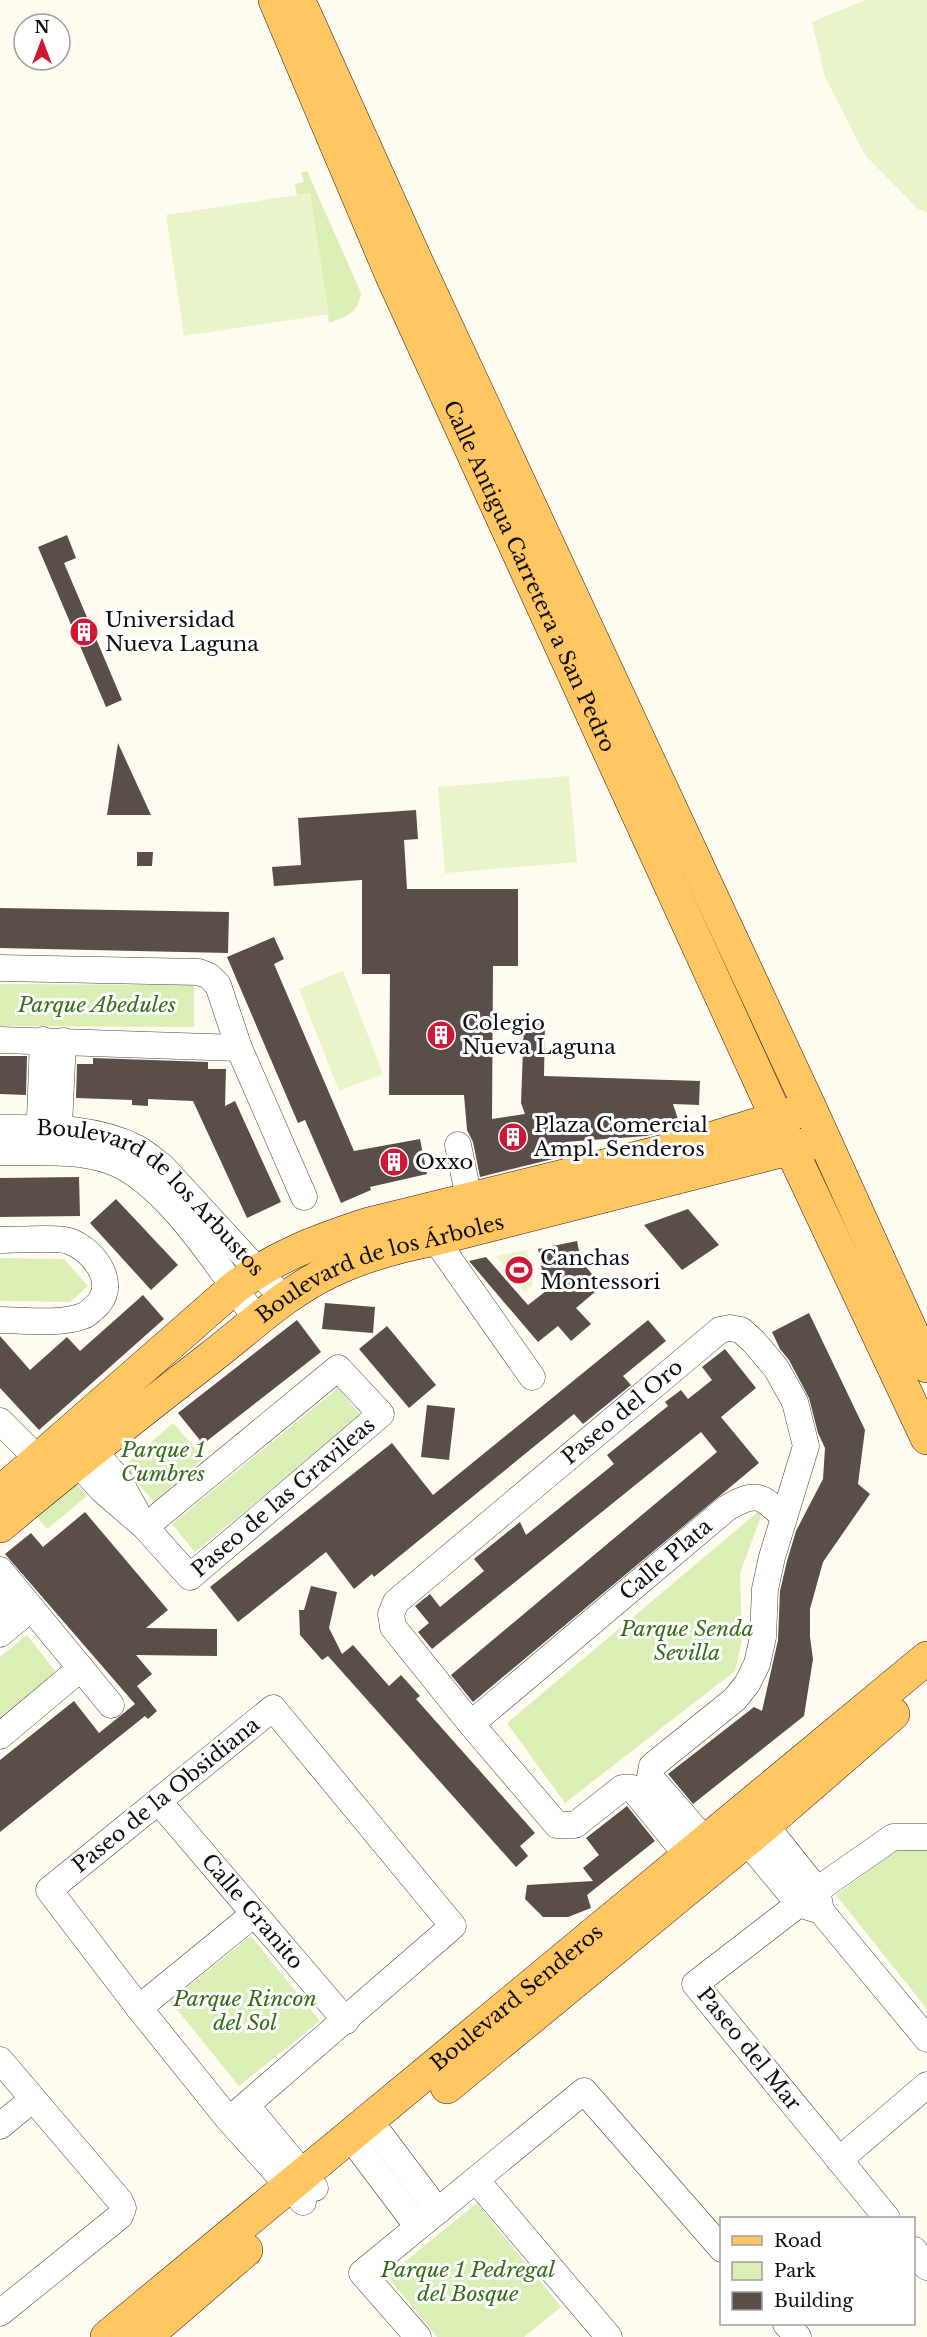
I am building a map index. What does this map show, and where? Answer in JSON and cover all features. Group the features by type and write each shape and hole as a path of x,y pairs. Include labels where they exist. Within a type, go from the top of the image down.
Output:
{"main road":[{"name":"Calle Antigua Carretera a San Pedro","path":"275,0 392,276 791,1149 927,1438"},
{"name":"Calle Antigua Carretera a San Pedro","path":"298,0 417,263 810,1108 927,1366"},
{"name":"Boulevard de los Árboles","path":"0,1493 58,1460 258,1321 284,1299 329,1272 363,1257 435,1239 472,1215 810,1108"},
{"name":"Boulevard de los Árboles","path":"0,1526 58,1460 246,1279 320,1240 369,1224 472,1215 791,1149 824,1139"},
{"name":"Boulevard Senderos","path":"726,1840 927,1658"},
{"name":"Boulevard Senderos","path":"107,2337 367,2138 726,1840 927,1686"},
{"name":"Boulevard Senderos","path":"145,2337 304,2188"}],"street":[{"path":"0,968 199,972 209,976 218,985 239,1048 304,1197"},
{"path":"0,1040 239,1048"},
{"path":"49,1141 53,1040"},
{"name":"Boulevard de los Arbustos","path":"0,1128 49,1141"},
{"name":"Boulevard de los Arbustos","path":"0,1152 49,1141 99,1134 139,1149 163,1167 246,1279 258,1321"},
{"path":"458,1144 472,1215"},
{"path":"435,1239 532,1377"},
{"path":"0,1240 68,1240 96,1262 106,1277 106,1293 100,1303 85,1316 64,1320 0,1320"},
{"name":"Boulevard de los Arbustos","path":"246,1279 284,1299"},
{"name":"Paseo del Oro","path":"730,1328 741,1330 776,1368 795,1402 806,1446 772,1557 765,1597 763,1637 757,1664 735,1700 652,1766 650,1771 650,1777 726,1840 627,1787 622,1788 575,1826 558,1825 471,1724 393,1627 391,1614 396,1602 720,1330 730,1328"},
{"name":"Paseo de las Gravileas","path":"58,1460 102,1490 145,1527 190,1577 381,1414 338,1368 145,1527"},
{"path":"0,1421 58,1460"},
{"path":"0,1437 58,1460"},
{"name":"Calle Plata","path":"471,1724 727,1508 748,1497 759,1497 784,1517"},
{"path":"0,1570 16,1621"},
{"path":"0,1601 16,1621 81,1668 111,1705"},
{"path":"0,1736 81,1668"},
{"name":"Paseo de la Obsidiana","path":"238,2113 453,1926 273,1708 49,1890 139,2008 238,2113 304,2188"},
{"name":"Calle Granito","path":"159,1802 346,2021"},
{"name":"Paseo del Mar","path":"886,2217 694,1984 812,1901 893,1837 927,1837"},
{"path":"726,1840 812,1901 927,2039"},
{"path":"139,2008 254,1914"},
{"path":"0,2060 120,2201 123,2208 120,2216 0,2313"},
{"path":"839,2160 927,2085"},
{"path":"418,2337 362,2273 584,2091 720,2247"},
{"path":"0,2126 33,2099"},
{"path":"367,2138 438,2211"},
{"path":"367,2138 418,2227"},
{"path":"476,2180 609,2337"},
{"path":"915,2251 927,2267"},
{"path":"787,2325 798,2337"}],"green space":[{"path":"865,0 927,0 927,212 918,209 865,155 825,77 812,22"},
{"path":"307,171 361,293 360,300 351,313 329,323 310,193 297,195 295,184 304,182 301,173"},
{"path":"310,193 329,314 184,336 166,215"},
{"path":"569,776 577,862 445,873 438,787"},
{"path":"343,971 383,1074 339,1091 299,989"},
{"name":"Parque Abedules","path":"0,984 194,985 194,1027 0,1026"},
{"name":"Canchas Montessori","path":"527,1250 533,1285 525,1292 496,1256"},
{"path":"0,1258 64,1259 88,1286 70,1302 0,1301"},
{"path":"338,1388 361,1416 195,1552 172,1524"},
{"name":"Parque 1 Cumbres","path":"173,1423 204,1458 154,1502 123,1467"},
{"path":"73,1480 87,1496 47,1529 33,1512"},
{"name":"Parque Senda Sevilla","path":"765,1506 740,1573 742,1640 735,1671 565,1803 507,1723"},
{"path":"27,1635 56,1672 0,1719 0,1657"},
{"path":"905,1844 927,1849 927,2009 836,1895"},
{"name":"Parque Rincon del Sol","path":"251,1936 320,2021 239,2086 170,2001"},
{"name":"Parque 1 Pedregal del Bosque","path":"477,2203 561,2307 524,2337 437,2337 387,2276"}],"building":[{"name":"Universidad Nueva Laguna","path":"67,535 76,558 64,563 122,700 106,707 38,547"},
{"path":"118,743 151,815 107,815"},
{"path":"416,810 418,839 404,840 407,889 518,889 518,966 493,966 492,1119 525,1114 521,1103 524,1022 545,1023 544,1076 700,1081 699,1105 673,1104 681,1128 646,1136 565,1142 569,1155 480,1177 473,1142 467,1130 464,1095 389,1095 390,974 362,974 362,880 274,886 272,867 301,865 298,818"},
{"path":"137,852 153,852 152,866 137,866"},
{"path":"0,908 229,912 228,953 0,948"},
{"path":"274,937 284,959 274,964 354,1151 420,1139 427,1174 370,1187 371,1190 341,1203 305,1120 298,1123 227,957"},
{"path":"0,1056 27,1056 26,1095 0,1094"},
{"path":"93,1058 208,1062 208,1069 226,1069 225,1106 235,1101 281,1202 247,1218 193,1101 148,1099 148,1106 132,1105 132,1100 76,1098 77,1064 93,1064"},
{"path":"79,1177 80,1216 0,1217 0,1178"},
{"path":"116,1199 178,1265 151,1290 90,1223"},
{"path":"688,1209 719,1245 682,1270 644,1225"},
{"path":"577,1241 581,1261 602,1286 576,1308 591,1324 571,1341 558,1326 538,1342 469,1261 486,1257 528,1305 546,1291 538,1249"},
{"path":"143,1295 164,1319 39,1430 0,1388 0,1336 30,1370 67,1337 80,1351"},
{"path":"325,1303 375,1307 373,1333 322,1329"},
{"path":"809,1313 865,1430 858,1484 870,1494 823,1562 810,1609 813,1659 804,1716 693,1804 668,1774 754,1707 762,1711 778,1640 780,1591 787,1561 796,1531 823,1479 825,1448 818,1433 809,1398 772,1332"},
{"path":"297,1320 321,1352 203,1444 178,1413"},
{"path":"648,1320 666,1341 623,1376 631,1385 583,1424 574,1414 374,1577 372,1574 354,1589 326,1552 238,1622 210,1587 392,1443 433,1495"},
{"path":"387,1326 436,1385 409,1408 359,1349"},
{"path":"725,1349 756,1388 721,1417 759,1463 473,1702 451,1675 717,1452 701,1432 432,1649 418,1632 429,1623 415,1606 430,1594 440,1607 484,1571 474,1559 520,1522 526,1535 614,1464 607,1455 668,1406 665,1402 681,1390 688,1399 712,1380 702,1367"},
{"path":"427,1405 455,1408 449,1460 421,1457"},
{"path":"85,1512 168,1610 146,1628 217,1629 217,1656 136,1655 152,1674 137,1686 157,1711 148,1719 145,1716 0,1832 0,1760 74,1701 99,1733 135,1704 5,1554 31,1533 43,1547"},
{"path":"311,1586 337,1592 329,1628 342,1654 353,1645 389,1686 401,1675 420,1696 416,1699 535,1833 520,1846 528,1856 516,1867 328,1656 322,1660 300,1635 299,1610 304,1610"},
{"path":"627,1806 655,1841 587,1895 591,1908 568,1917 543,1917 525,1899 527,1885 593,1881 583,1868 599,1855 586,1838"}],"place":[{"name":"Universidad Nueva Laguna","path":"84,632"},
{"name":"Colegio Nueva Laguna","path":"441,1035"},
{"name":"Plaza Comercial Ampl. Senderos","path":"513,1137"},
{"name":"Oxxo","path":"394,1162"},
{"name":"Canchas Montessori","path":"519,1270"}]}
